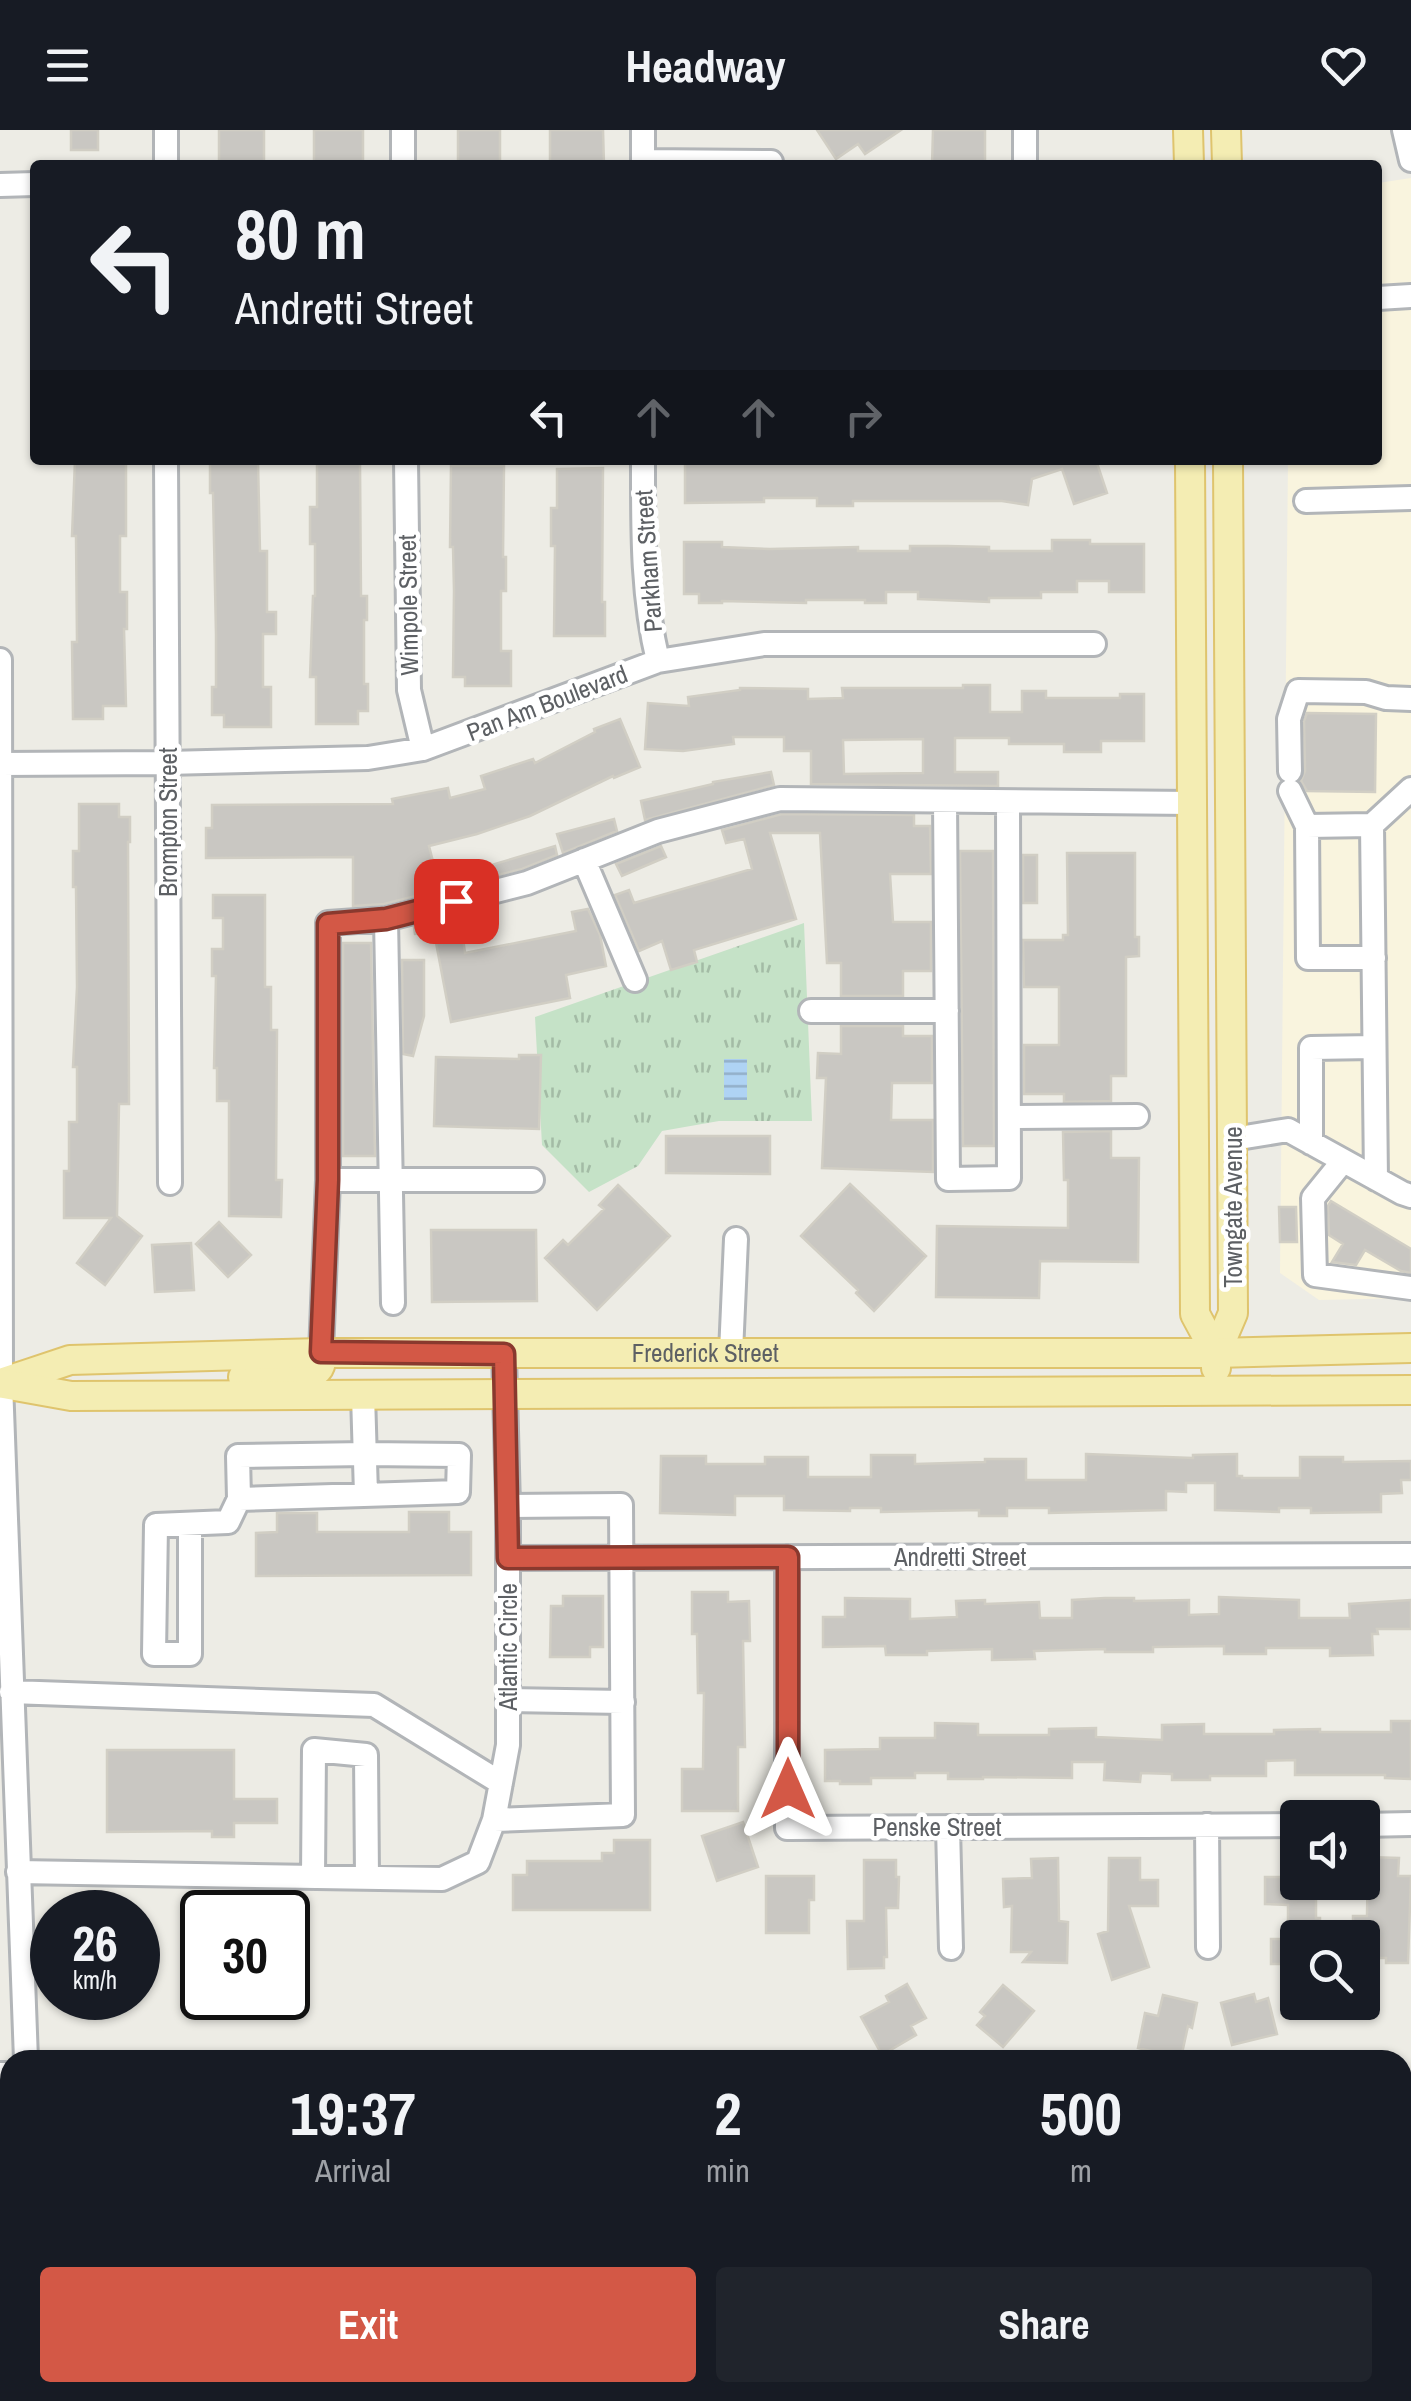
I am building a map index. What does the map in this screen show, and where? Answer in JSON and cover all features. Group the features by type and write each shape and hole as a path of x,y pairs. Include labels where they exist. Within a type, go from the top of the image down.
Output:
{"main road":[{"path":"1188,130 1189,160"},
{"path":"1226,130 1227,160"},
{"name":"Towngate Avenue","path":"1190,465 1195,1314 1216,1352"},
{"name":"Towngate Avenue","path":"1216,1352 1233,1313 1228,465"},
{"path":"1192,640 1230,639"},
{"path":"1192,803 1212,825 1214,957 1231,981"},
{"name":"Frederick Street","path":"0,1384 70,1360 321,1352 1216,1352 1411,1348"},
{"path":"206,1396 252,1374 313,1373 319,1370 321,1352"},
{"path":"606,1393 618,1382 631,1378 714,1373 725,1365 731,1352"},
{"path":"1216,1352 1216,1390"},
{"name":"Frederick Street","path":"0,1384 71,1396 1411,1390"}],"street":[{"path":"166,130 166,160"},
{"path":"403,130 403,160"},
{"path":"643,130 643,160"},
{"path":"1025,130 1025,160"},
{"path":"1404,130 1411,160"},
{"path":"0,184 30,184"},
{"path":"1382,298 1411,296"},
{"name":"Brompton Street","path":"166,465 170,1183"},
{"name":"Wimpole Street","path":"406,465 409,690 422,750"},
{"name":"Parkham Street","path":"643,465 645,588 658,661"},
{"path":"1306,500 1411,498"},
{"name":"Pan Am Boulevard","path":"0,764 368,758 422,750 658,661 764,644 1094,644"},
{"path":"0,660 0,1384 12,1692 7,1796 18,1872 26,2050"},
{"path":"1374,958 1308,958 1307,826 1290,781 1288,718 1298,691 1366,692 1411,699"},
{"path":"1307,826 1372,826 1411,789"},
{"path":"321,1352 328,1180 328,924 386,919 526,884 658,830 780,799 1192,803"},
{"path":"944,801 948,1179 1008,1178 1008,802"},
{"path":"1372,826 1376,1179"},
{"path":"584,860 636,980"},
{"path":"386,919 393,1303"},
{"path":"812,1012 946,1011"},
{"path":"1311,1142 1311,1048 1374,1048"},
{"path":"1008,1117 1137,1116"},
{"path":"1233,1139 1288,1130 1411,1196"},
{"path":"1342,1161 1313,1198 1315,1275 1411,1288"},
{"path":"328,1180 532,1180"},
{"path":"731,1352 736,1239"},
{"name":"Atlantic Circle","path":"18,1872 442,1879 478,1862 494,1820 508,1745 504,1354"},
{"path":"362,1396 366,1494"},
{"path":"190,1654 154,1654 156,1525 228,1522 239,1498 238,1456 459,1456 458,1492 239,1498"},
{"path":"494,1820 623,1815 621,1504 508,1506"},
{"path":"190,1524 190,1699"},
{"name":"Andretti Street","path":"508,1558 1411,1555"},
{"name":"Penske Street","path":"788,1557 788,1828 1280,1825"},
{"path":"12,1692 374,1705 501,1783"},
{"path":"508,1700 623,1702"},
{"path":"313,1876 314,1750 366,1755 368,1877"},
{"path":"1380,1824 1411,1824"},
{"path":"1207,1825 1208,1947"},
{"path":"948,1827 951,1948"}],"shaded area":[{"path":"1411,178 1411,1298 1319,1300 1280,1273 1288,465 1382,465 1382,182"}],"green space":[{"path":"804,923 812,1121 719,1121 662,1131 638,1166 589,1192 542,1145 535,1017"}],"water":[{"path":"724,1059 747,1059 747,1100 724,1100"}],"building":[{"path":"71,130 98,130 98,150 71,150"},
{"path":"219,130 264,130 264,160 219,160"},
{"path":"314,130 363,130 363,160 314,160"},
{"path":"458,130 500,130 500,160 458,160"},
{"path":"550,130 603,130 604,160 550,160"},
{"path":"817,130 901,130 865,154 858,144 836,159"},
{"path":"933,130 985,130 985,160 932,160"},
{"path":"75,465 126,465 126,536 120,536 120,592 127,592 126,706 103,706 103,719 73,719 72,642 77,642 76,536 72,536"},
{"path":"210,465 258,465 260,551 267,551 267,612 276,612 276,634 263,634 263,687 271,687 271,727 224,727 224,715 212,715 216,634"},
{"path":"317,465 360,465 361,596 367,596 364,684 368,684 368,711 358,711 358,724 316,724 316,677 310,677 315,544 310,544 310,507 317,507"},
{"path":"685,465 1098,465 1107,493 1074,504 1062,469 1032,479 1028,505 1002,501 853,501 853,506 817,506 817,498 685,503"},
{"path":"451,466 504,466 506,591 501,591 501,651 511,651 511,686 465,686 465,677 453,677"},
{"path":"603,468 605,636 554,636 555,546 551,546 551,508 557,508 557,469"},
{"path":"1052,540 1144,544 1144,592 1109,592 1109,581 1077,581 1077,592 1041,592 1041,598 989,598 989,602 918,599 918,592 886,592 886,603 806,600 699,603 699,594 684,594 684,542 722,542 722,547 770,549 858,547 858,551 910,551 910,546 947,546 1052,551"},
{"path":"990,685 990,712 1022,712 1022,691 1046,691 1046,698 1120,698 1120,694 1144,694 1144,741 1101,741 1101,752 1064,752 1064,744 1009,744 1009,738 955,738 955,772 998,772 998,786 811,784 811,751 784,751 784,737 733,737 734,744 683,751 645,749 648,703 689,706 688,697 740,688 808,689 808,699 843,698 842,688","holes":["923,739 923,773 844,774 843,740"]},
{"path":"1307,713 1376,714 1375,792 1307,791 1301,781 1305,771"},
{"path":"620,719 640,767 530,816 429,846 438,881 555,846 557,855 522,869 384,904 353,906 353,857 206,858 206,828 212,828 212,805 393,804 392,799 448,788 450,798 485,789 481,776 533,759 535,763 595,732 594,729"},
{"path":"771,772 774,785 645,820 641,801"},
{"path":"79,804 119,804 119,817 130,817 129,1104 119,1104 117,1216 142,1236 105,1285 77,1263 111,1218 64,1218 69,1122 77,1122 77,1067 73,1067 77,987 73,851 79,851"},
{"path":"782,814 914,815 914,826 930,826 931,874 890,874 893,922 931,922 931,971 903,971 903,996 841,996 841,963 827,963 820,833 770,833 796,919 694,950 697,962 671,970 662,941 639,951 615,895 629,890 634,903 752,869 744,839 726,843 722,830"},
{"path":"614,819 617,831 563,853 557,834"},
{"path":"661,846 666,857 622,876 616,864"},
{"path":"960,851 993,851 994,1146 963,1146"},
{"path":"1067,853 1135,853 1135,937 1139,937 1139,956 1126,957 1126,1076 1111,1076 1111,1101 1064,1102 1064,1094 1024,1094 1024,1045 1059,1045 1059,987 1024,987 1023,940 1063,940 1063,935 1068,935"},
{"path":"1023,855 1037,855 1037,903 1023,903"},
{"path":"213,895 265,895 265,987 271,987 271,1030 277,1030 276,1180 282,1180 281,1217 229,1216 229,1101 217,1101 216,976 212,976 212,949 223,949 223,918 213,918"},
{"path":"588,909 600,935 606,966 566,975 570,998 451,1022 434,932 415,934 414,927 460,916 465,953 576,931 572,912"},
{"path":"343,943 371,943 375,1156 343,1156"},
{"path":"402,960 424,960 424,1016 413,1056 403,1054"},
{"path":"841,1026 903,1026 903,1036 932,1036 932,1083 892,1083 891,1120 933,1120 933,1172 822,1168 826,1078 817,1078 818,1053 841,1054"},
{"path":"519,1055 541,1055 539,1129 434,1126 436,1057 519,1059"},
{"path":"1111,1131 1111,1158 1139,1158 1138,1262 1040,1261 1039,1298 936,1297 937,1226 1068,1228 1063,1132"},
{"path":"666,1136 770,1136 770,1174 666,1173"},
{"path":"850,1184 926,1256 874,1311 856,1293 858,1290 801,1236"},
{"path":"618,1185 670,1236 597,1310 545,1258 563,1240 568,1245 604,1209 599,1205"},
{"path":"1331,1201 1411,1249 1411,1273 1365,1250 1356,1265 1332,1262 1343,1244 1329,1235"},
{"path":"1279,1207 1296,1207 1297,1242 1280,1242"},
{"path":"219,1222 251,1255 228,1277 196,1244"},
{"path":"431,1230 536,1230 537,1301 432,1302"},
{"path":"191,1243 194,1290 155,1292 152,1245"},
{"path":"1086,1454 1193,1458 1237,1454 1237,1476 1242,1478 1300,1478 1300,1457 1343,1457 1343,1462 1411,1461 1411,1480 1401,1480 1402,1493 1381,1494 1381,1512 1311,1513 1311,1508 1279,1508 1279,1512 1215,1510 1215,1483 1186,1483 1186,1492 1166,1491 1166,1510 1049,1513 1049,1508 1007,1508 1007,1516 979,1516 979,1510 784,1510 784,1496 735,1496 735,1515 660,1513 661,1456 706,1456 706,1464 765,1464 765,1457 808,1457 808,1477 871,1477 871,1455 915,1455 915,1464 1026,1459 1026,1480 1086,1480"},
{"path":"409,1512 449,1512 449,1532 471,1532 471,1575 256,1576 256,1533 277,1532 277,1513 317,1513 317,1532 409,1532"},
{"path":"692,1592 728,1592 728,1602 749,1601 750,1641 743,1641 745,1747 738,1747 738,1811 682,1811 682,1769 703,1769 704,1693 698,1693"},
{"path":"563,1596 603,1596 603,1647 590,1647 590,1657 550,1657 551,1606 563,1606"},
{"path":"1219,1597 1299,1600 1299,1618 1350,1618 1349,1604 1411,1600 1411,1629 1377,1629 1378,1634 1372,1634 1373,1655 1330,1656 1330,1648 1266,1648 1266,1654 1224,1654 1224,1646 1153,1647 1153,1652 1034,1651 1035,1659 992,1660 992,1649 886,1655 885,1646 823,1647 823,1617 845,1617 845,1598 910,1599 910,1619 957,1617 956,1601 985,1600 985,1604 1039,1602 1040,1618 1072,1618 1072,1600 1105,1598 1189,1600 1189,1615 1219,1614"},
{"path":"1391,1721 1411,1721 1411,1779 1385,1775 1295,1775 1295,1760 1266,1761 1266,1776 1210,1776 1210,1780 1172,1780 1172,1774 1141,1773 1140,1782 1104,1780 1105,1762 1072,1762 1072,1778 948,1779 948,1773 915,1773 915,1778 871,1778 871,1784 825,1781 825,1750 880,1749 880,1738 935,1738 935,1723 978,1724 978,1735 1049,1735 1049,1729 1096,1728 1096,1737 1162,1740 1162,1725 1204,1724 1204,1734 1274,1734 1274,1730 1320,1729 1391,1732"},
{"path":"107,1750 234,1750 234,1799 277,1799 277,1823 234,1823 234,1837 212,1837 212,1831 107,1832"},
{"path":"743,1822 758,1867 717,1881 702,1836"},
{"path":"614,1840 650,1840 650,1910 513,1910 513,1875 527,1875 527,1861 602,1861 602,1853 614,1853"},
{"path":"1380,1857 1399,1858 1398,1876 1411,1876 1408,1963 1386,1963 1386,1958 1380,1958 1380,1920 1353,1920 1353,1916 1367,1916 1367,1900 1380,1900"},
{"path":"1058,1858 1059,1921 1068,1922 1067,1963 1023,1962 1031,1952 1011,1952 1012,1906 1004,1907 1003,1879 1032,1878 1031,1859"},
{"path":"1109,1858 1140,1858 1140,1880 1158,1880 1158,1906 1129,1906 1149,1967 1112,1980 1098,1934 1108,1931"},
{"path":"864,1860 896,1860 898,1908 886,1908 884,1968 848,1969 847,1921 864,1921"},
{"path":"766,1876 814,1876 809,1933 766,1933"},
{"path":"1265,1877 1280,1877 1280,1900 1316,1900 1316,1918 1320,1920 1288,1920 1288,1905 1265,1904"},
{"path":"1271,1939 1280,1939 1280,1964 1271,1964"},
{"path":"907,1984 926,2018 911,2026 916,2035 890,2050 879,2050 861,2017 889,2002 886,1996"},
{"path":"1003,1985 1034,2011 1003,2047 977,2025 985,2016 980,2012"},
{"path":"1254,1994 1256,2002 1268,1998 1277,2034 1232,2045 1221,2003"},
{"path":"1163,1995 1197,2003 1183,2050 1138,2048 1145,2013 1158,2016"}],"route":[{"path":"456,901 386,919 328,924 328,1180 321,1352 504,1354 508,1558 788,1557 788,1789"}]}
